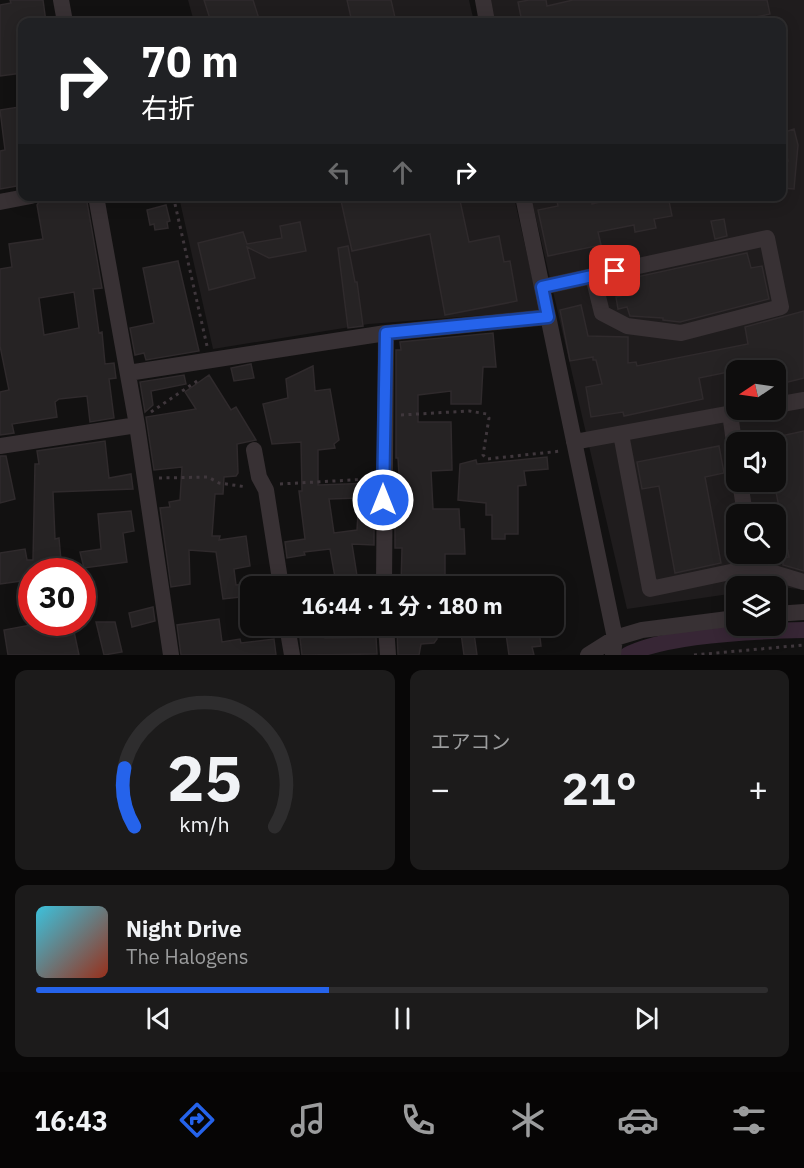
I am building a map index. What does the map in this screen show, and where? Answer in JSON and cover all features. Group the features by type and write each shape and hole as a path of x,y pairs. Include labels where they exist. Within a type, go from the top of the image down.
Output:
{"street":[{"path":"60,0 64,18"},
{"path":"483,0 486,18"},
{"path":"0,202 18,199"},
{"path":"97,201 137,425 171,655"},
{"path":"524,201 614,648"},
{"path":"542,287 767,238 781,307 681,333 627,326 602,313 593,276"},
{"path":"128,373 386,333 548,317"},
{"path":"384,576 386,333"},
{"path":"786,403 804,400"},
{"path":"575,446 621,434 726,414"},
{"path":"0,446 137,425"},
{"path":"621,434 650,588 738,564"},
{"path":"254,450 259,477 266,490 279,576"},
{"path":"762,564 804,582"},
{"path":"786,613 804,612"},
{"path":"588,655 614,648 642,630 726,619"},
{"path":"289,636 292,655"},
{"path":"387,636 388,655"}],"path":[{"path":"137,425 146,421 153,408 204,377 209,360 175,204"},
{"path":"384,415 469,411 487,414 489,418 483,455 487,459 575,446"},
{"path":"694,655 804,645"}],"shaded area":[{"path":"188,0 469,0 473,18 193,18"},
{"path":"487,0 804,0 804,590 786,587 786,576 726,576 726,594 627,609 532,201 786,201 786,18 491,18"},
{"path":"180,201 515,201 540,311 369,324 213,349"}],"building":[{"path":"10,0 43,0 45,18 18,18 18,74 0,76 0,5 11,3"},
{"path":"204,0 253,0 259,18 210,18"},
{"path":"347,0 391,0 395,18 351,18"},
{"path":"546,0 547,6 573,0 767,0 770,14 750,18 521,18 518,2"},
{"path":"18,107 18,186 0,189 0,151 5,150 0,110"},
{"path":"794,129 798,145 794,189 786,188 786,161 788,161 786,132"},
{"path":"44,201 87,201 102,288 93,289 99,333 102,332 105,364 114,363 116,378 109,379 114,418 90,422 87,396 59,399 55,402 57,417 12,424 14,433 0,435 0,392 9,390 0,346 0,269 12,267 9,244 43,239 37,205","holes":["74,292 79,328 44,335 39,298"]},
{"path":"341,201 460,201 469,242 499,236 504,262 510,261 517,301 445,315 430,234 352,251"},
{"path":"557,201 591,201 592,204 604,201 669,201 672,216 654,219 656,228 635,232 634,225 598,232 601,245 548,256 538,210 558,206"},
{"path":"166,205 170,221 167,222 168,228 155,230 154,224 150,225 147,210"},
{"path":"724,219 727,236 715,239 711,221"},
{"path":"300,222 306,251 269,258 247,247 255,278 209,290 198,243 243,232 247,244 282,238 280,226"},
{"path":"348,246 355,282 357,282 363,326 348,328 338,248"},
{"path":"747,253 751,268 762,266 769,299 680,322 663,320 663,318 630,316 627,307 618,309 616,297 621,296 618,281"},
{"path":"178,261 199,351 146,360 144,353 135,355 130,328 154,323 143,268"},
{"path":"581,305 588,336 628,337 628,363 636,362 637,366 748,344 745,327 804,311 804,378 786,382 786,360 726,360 726,372 699,378 703,399 624,416 623,412 591,417 586,387 602,384 596,360 593,360 593,357 570,361 560,310"},
{"path":"493,333 496,367 483,367 481,404 451,404 451,391 418,395 418,422 451,422 452,470 431,471 433,509 459,509 460,529 464,529 465,554 445,554 445,576 401,576 402,548 395,548 395,491 400,491 398,458 396,458 396,350 401,350 400,342"},
{"path":"251,364 254,378 234,381 231,368"},
{"path":"313,366 315,391 330,389 339,440 334,444 335,448 318,450 318,485 374,483 374,545 352,544 357,576 335,576 330,549 304,552 305,555 287,558 285,542 305,539 299,491 302,491 301,442 272,444 263,404 288,398 286,379","holes":["359,498 357,530 334,533 329,499"]},
{"path":"184,375 186,384 151,391 153,405 145,412 140,382"},
{"path":"209,375 231,410 236,407 256,440 237,444 238,473 236,476 224,477 223,494 215,494 212,536 220,536 219,540 246,536 250,566 234,569 236,585 240,585 240,597 223,599 216,552 189,550 190,584 171,587 160,508 170,507 169,502 180,500 182,467 154,470 146,417 196,409 185,392"},
{"path":"804,431 804,571 783,565 786,564 786,558 789,557 786,542 786,504 778,504 776,492 786,492 786,435"},
{"path":"105,441 109,478 131,474 133,489 53,492 55,539 59,538 61,558 33,558 35,464 39,464 37,451"},
{"path":"719,446 724,473 705,477 721,563 675,573 659,486 642,489 637,462"},
{"path":"0,456 6,456 15,499 0,503"},
{"path":"547,457 548,469 524,471 526,485 518,486 518,534 505,534 505,539 492,539 492,515 486,515 486,503 458,500 460,464 476,460 477,464"},
{"path":"131,511 134,531 123,533 127,562 96,566 96,558 82,558 80,552 101,549 98,514"},
{"path":"25,549 27,558 18,558 18,581 0,584 0,553"},
{"path":"153,607 155,621 132,627 129,613"},
{"path":"219,619 222,642 240,639 241,643 274,639 276,655 181,655 177,625"},
{"path":"96,622 115,622 122,652 104,655"},
{"path":"18,627 18,636 75,636 79,655 8,655 4,630"},
{"path":"312,636 325,636 325,638 376,637 377,654 302,655 300,638"},
{"path":"397,636 437,636 434,643 421,644 419,655 398,655"},
{"path":"461,636 474,636 477,655 464,655"},
{"path":"506,636 540,636 541,646 532,647 534,655 509,655"}],"waterway":[{"path":"627,655 664,643 713,635 804,630"}],"route":[{"path":"383,500 386,333 548,317 542,287 615,271"}]}
